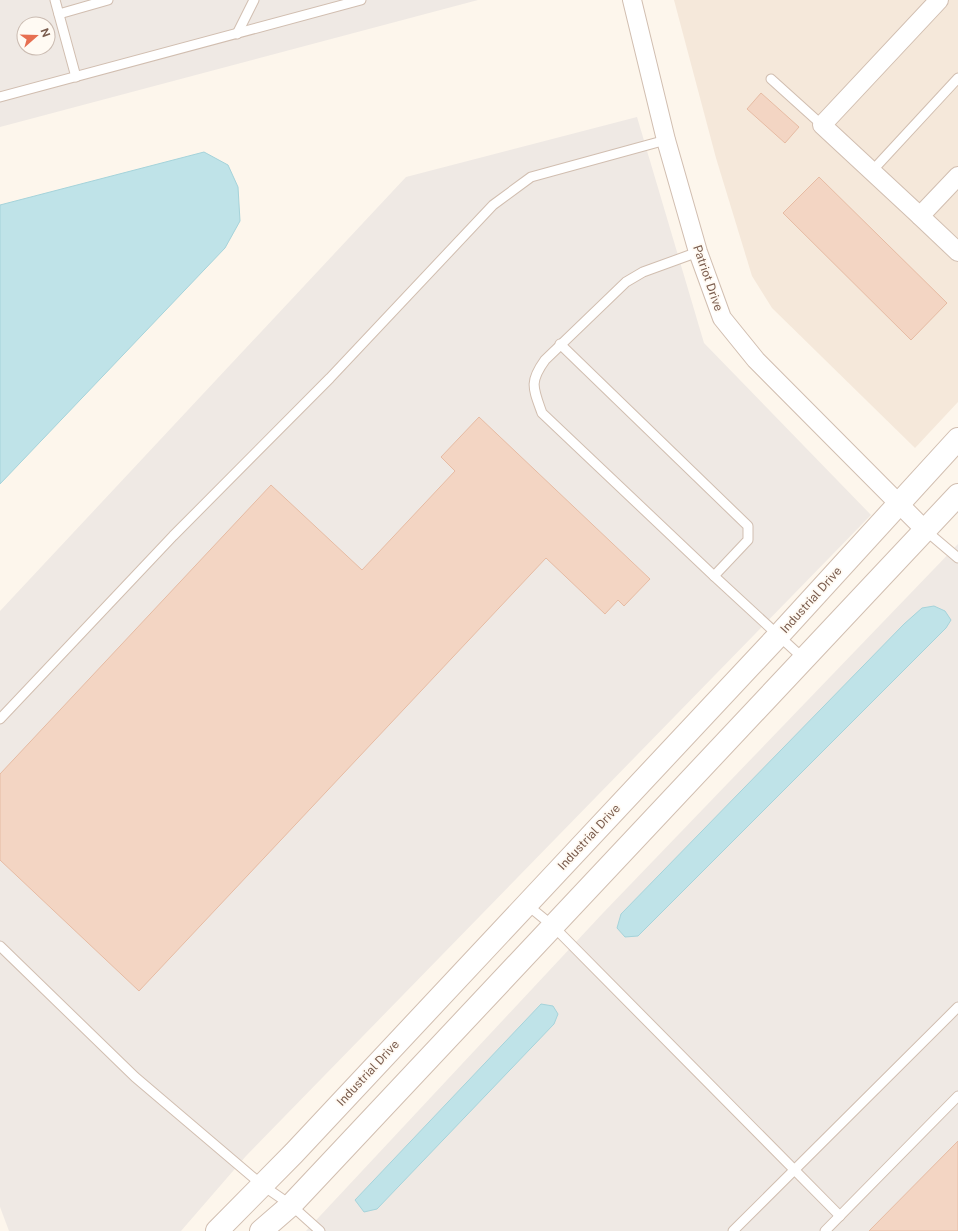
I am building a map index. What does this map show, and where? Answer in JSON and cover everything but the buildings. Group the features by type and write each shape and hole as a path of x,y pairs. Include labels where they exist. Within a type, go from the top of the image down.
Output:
{"street":[{"name":"Patriot Drive","path":"632,0 666,140 698,252 722,318 756,360 899,502 925,530"},
{"path":"939,0 822,125 958,252"},
{"path":"920,216 958,176"},
{"name":"Industrial Drive","path":"217,1231 230,1220 294,1153 780,635 899,502 958,439"},
{"path":"262,1231 291,1205 958,495"}],"lane":[{"path":"55,0 76,77"},
{"path":"59,14 108,0"},
{"path":"237,34 254,0"},
{"path":"0,97 361,0"},
{"path":"872,171 958,78"},
{"path":"771,79 822,125"},
{"path":"0,719 173,536 330,378 493,205 531,177 666,140"},
{"path":"698,252 643,272 626,282 560,344 535,373 534,391 542,412 714,576 780,635 804,659"},
{"path":"560,344 748,526 748,540 714,576"},
{"path":"925,530 958,558"},
{"path":"526,904 553,926 840,1216"},
{"path":"0,946 135,1077 262,1185 291,1205 320,1231"},
{"path":"733,1231 958,1008"},
{"path":"825,1231 958,1096"}],"shaded area":[{"path":"0,0 478,0 0,127"},
{"path":"674,0 958,0 958,402 915,448 772,308 752,276 716,158"},
{"path":"637,117 704,343 871,515 246,1156 181,1231 9,1231 0,1207 0,611 406,177"},
{"path":"958,544 958,1231 306,1231 603,913"}],"water":[{"path":"204,152 228,165 238,187 240,221 225,248 0,484 0,205"},
{"path":"934,606 945,611 951,620 946,628 638,936 625,937 617,928 621,914 904,624 922,608"},
{"path":"541,1004 553,1006 558,1014 554,1024 377,1209 364,1212 355,1200"}]}
